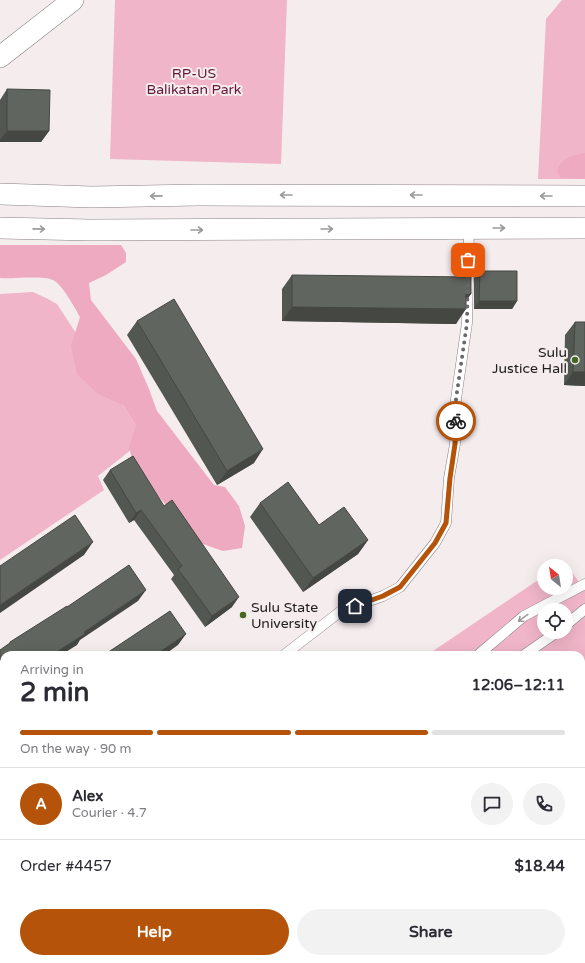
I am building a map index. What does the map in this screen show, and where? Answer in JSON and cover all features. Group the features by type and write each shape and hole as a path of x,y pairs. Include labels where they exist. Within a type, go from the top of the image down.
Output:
{"street":[{"path":"0,57 73,0"},
{"path":"0,194 92,197 198,195 579,196 578,228 90,230 0,228"},
{"path":"90,230 92,197"}],"lane":[{"path":"289,651 341,612 383,596 400,587 435,543 446,523 455,444 456,399 467,323 469,228"},
{"path":"483,651 524,616 585,584"},
{"path":"573,619 585,609"},
{"path":"530,651 547,639"}],"green space":[{"name":"RP-US Balikatan Park","path":"115,0 287,0 281,164 110,159"},
{"path":"562,0 585,0 585,179 538,179 546,19"},
{"path":"33,292 57,304 146,438 98,476 104,490 0,560 0,294"},
{"path":"573,574 585,591 585,651 433,651 537,581 537,595 573,595"}],"shaded area":[{"path":"585,153 585,179 561,178 557,171 559,166 568,158"},
{"path":"0,245 121,245 126,253 126,262 106,275 89,283 91,300 136,359 157,411 214,485 225,487 239,506 245,526 242,548 223,551 200,543 159,497 132,458 129,448 136,425 123,405 98,394 77,374 71,346 80,317 68,297 57,282 53,280 35,277 0,278"}],"building":[{"path":"7,89 50,90 49,131 7,131"},
{"path":"480,271 517,271 517,301 479,301"},
{"path":"292,275 471,277 471,294 466,294 466,309 292,307"},
{"path":"174,299 263,449 227,471 137,321"},
{"path":"575,322 585,322 585,372 573,372"},
{"path":"133,456 164,506 172,500 239,597 212,616 178,569 182,566 141,510 136,513 110,470"},
{"path":"288,482 319,525 344,507 368,540 313,578 260,503"},
{"path":"75,515 93,542 0,605 0,566"},
{"path":"129,565 146,590 84,632 85,634 58,651 0,651 10,642 67,607"},
{"path":"170,611 186,634 161,651 110,651"}],"way so far":[{"path":"456,421 456,399 467,323 468,260"}],"place":[{"name":"Sulu Justice Hall","path":"575,360"},
{"name":"Sulu State University","path":"243,615"}],"route":[{"path":"355,606 383,596 400,587 435,543 446,523 455,444 456,421"}]}
